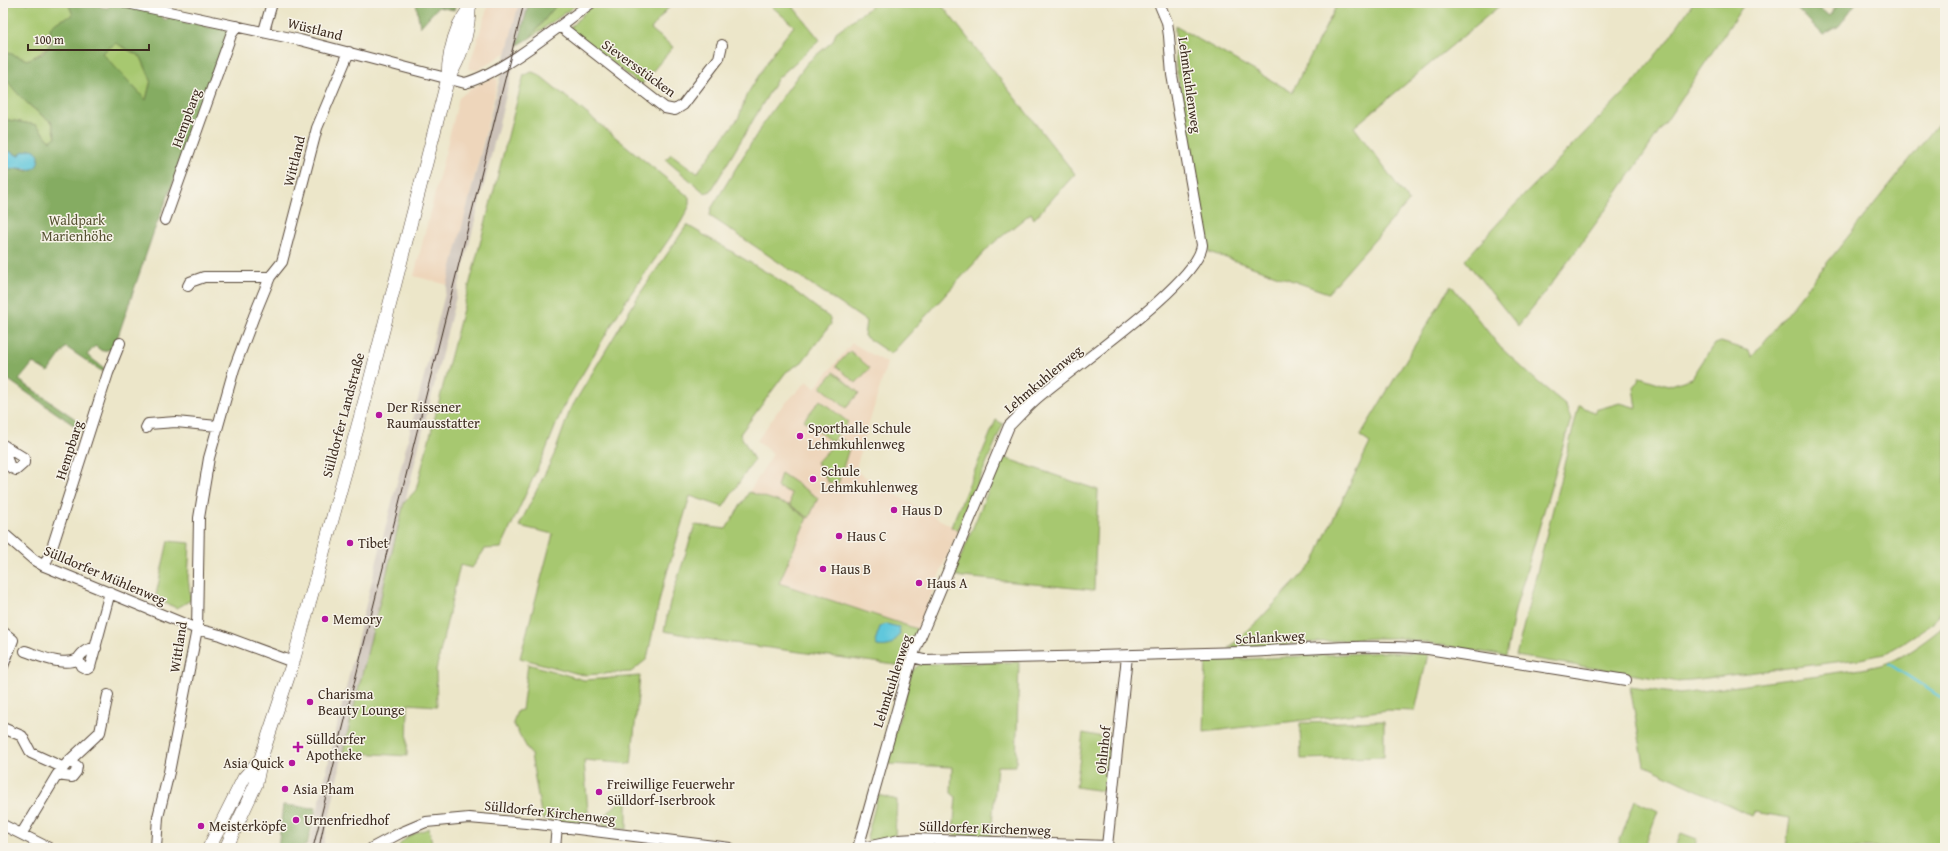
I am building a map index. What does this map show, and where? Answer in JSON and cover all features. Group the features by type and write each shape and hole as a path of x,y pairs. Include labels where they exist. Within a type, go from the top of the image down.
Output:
{"main road":[{"name":"Sülldorfer Landstraße","path":"226,848 256,784 261,758 293,662 363,407 448,78 457,63 468,28 470,7"},
{"name":"Sülldorfer Landstraße","path":"209,848 244,778 261,758"}],"street":[{"name":"Wüstland","path":"131,3 264,31 448,78"},
{"path":"264,31 272,3"},
{"path":"448,78 465,83 474,81 510,60 591,3"},
{"name":"Lehmkuhlenweg","path":"858,848 912,657 1009,426 1035,400 1153,306 1195,262 1202,252 1172,75 1167,22 1159,3"},
{"name":"Hempbarg","path":"165,220 229,42 237,26"},
{"name":"Sieversstücken","path":"560,26 665,108 675,110 683,105 718,58 722,45"},
{"name":"Wittland","path":"156,848 158,817 197,629 199,518 209,458 234,369 270,277 282,262 317,128 350,52"},
{"path":"188,286 190,282 204,277 270,277"},
{"name":"Hempbarg","path":"44,566 51,551 108,373 120,342"},
{"path":"146,428 148,424 176,422 217,426"},
{"name":"Sülldorfer Mühlenweg","path":"3,533 34,560 44,566 197,629 220,635 293,662"},
{"path":"78,659 81,666 87,669 90,667 110,592"},
{"path":"3,632 13,640 3,666"},
{"name":"Schlankweg","path":"912,657 924,660 1127,656 1400,646 1626,680"},
{"path":"24,651 50,660 72,662 78,659 86,649 96,648"},
{"name":"Ohlnhof","path":"1108,847 1127,656"},
{"path":"22,833 63,767 100,732 108,695"},
{"path":"3,728 22,736 31,753 63,767"},
{"name":"Sülldorfer Kirchenweg","path":"372,848 390,844 411,828 426,822 441,819 485,818 730,848"},
{"path":"3,825 22,833 48,848"},
{"path":"555,848 557,826"},
{"name":"Sülldorfer Kirchenweg","path":"862,848 899,840 915,839 1108,847"}],"shaded area":[{"path":"489,3 519,3 507,52 478,70 468,69"},
{"path":"519,3 529,3 343,752 323,847 309,846 362,620"},
{"path":"493,78 498,80 448,285 414,276 459,98 471,88"},
{"name":"Schule Lehmkuhlenweg","path":"852,343 887,363 855,471 958,530 917,629 779,583 807,518 789,505 749,492 773,454 757,441 777,412 807,381 815,388"}],"green space":[{"path":"3,3 68,3 73,15 57,22 51,42 45,50 27,60 9,53 3,54"},
{"name":"Waldpark Marienhöhe","path":"68,3 83,3 92,5 93,3 100,3 100,7 108,8 111,3 163,13 162,18 167,20 169,14 185,18 185,23 189,24 191,19 207,22 206,27 211,28 213,23 232,27 154,231 116,342 114,342 112,349 102,351 95,346 87,355 104,368 103,372 66,347 48,372 33,363 19,380 87,427 85,433 3,376 3,168 11,170 17,168 27,171 33,169 39,156 31,149 22,152 19,156 12,152 3,153 3,119 37,125 50,141 56,137 52,122 23,99 10,84 3,70 3,54 9,53 27,60 42,54 52,43 50,28 57,22 73,15","holes":["116,43 141,57 151,80 146,100 102,53"]},
{"path":"416,3 456,3 454,10 438,7 420,27"},
{"path":"529,3 558,3 530,38 518,45"},
{"path":"558,3 579,3 530,38"},
{"path":"598,3 672,3 651,29 673,47 641,85 569,29 587,10"},
{"path":"768,3 790,3 820,40 778,78 711,191 705,193 666,160 671,154 697,173 739,117 746,96 776,48 794,26"},
{"path":"876,3 940,3 1075,174 1034,219 1031,213 991,245 891,354 864,336 866,321 710,216 711,209 766,119 807,63 833,41 836,32"},
{"path":"1338,3 1503,3 1354,127 1409,201 1328,293 1209,252 1176,67 1175,26 1292,92"},
{"path":"1693,3 1745,3 1607,208 1549,287 1518,326 1465,260 1508,212 1633,83 1667,41"},
{"path":"1792,3 1814,3 1829,16 1839,3 1856,3 1839,26 1823,35"},
{"path":"116,43 141,57 151,80 146,100 101,53"},
{"path":"3,70 17,93 30,106 52,122 56,138 50,141 37,125 3,119"},
{"path":"532,72 538,74 689,197 689,207 681,222 625,302 563,407 546,450 501,548 485,549 472,568 460,565 436,670 437,706 408,704 407,756 343,752 404,503 416,490 522,82 524,75"},
{"path":"1945,115 1945,604 1933,623 1907,641 1884,654 1860,659 1691,680 1674,681 1516,656 1579,405 1595,413 1595,410 1620,403 1637,408 1634,388 1640,377 1668,386 1692,378 1714,344 1721,342 1749,351 1752,357"},
{"path":"687,225 781,281 830,318 831,324 802,362 786,372 740,434 754,460 723,507 690,496 661,593 647,659 631,672 583,675 520,658 553,534 519,526 554,455 570,410 639,295"},
{"path":"1451,285 1500,347 1539,383 1565,404 1571,419 1515,610 1506,656 1400,638 1376,638 1229,648 1259,620 1314,562 1323,540 1370,443 1360,436"},
{"path":"850,351 870,368 856,383 836,366"},
{"path":"834,372 859,393 846,408 821,387"},
{"path":"820,400 848,422 832,442 804,420"},
{"path":"996,420 1003,424 958,530 951,527"},
{"path":"840,438 850,445 838,484 828,482 817,462"},
{"path":"1002,457 1098,490 1094,590 953,576"},
{"path":"781,473 818,498 809,518 790,505 791,493 777,487"},
{"path":"749,492 789,505 807,518 779,583 917,629 903,666 718,641 664,631 670,602 695,525 726,529"},
{"path":"168,541 190,543 188,578 191,600 177,608 155,599"},
{"path":"1945,625 1945,848 1786,848 1790,818 1754,812 1752,816 1644,765 1630,687 1680,694 1862,669 1884,664 1902,656 1925,641"},
{"path":"1387,652 1428,654 1415,711 1388,710 1204,732 1206,659 1247,659"},
{"path":"1019,662 1016,766 997,766 991,837 953,835 956,797 951,793 952,767 887,764 912,671 920,664"},
{"path":"528,664 584,680 640,676 631,764 584,760 589,825 542,819 531,755 513,723 517,711 522,710"},
{"path":"1384,721 1384,757 1301,759 1300,723"},
{"path":"1083,733 1116,740 1110,792 1076,787"},
{"path":"627,795 627,829 603,826 603,817"},
{"path":"878,795 897,800 895,836 872,841 868,840 867,837"},
{"path":"1635,800 1658,811 1644,848 1617,848"},
{"path":"283,805 316,808 307,845 300,848 278,848"},
{"path":"429,828 433,848 398,848 407,838"},
{"path":"1681,833 1697,839 1694,848 1675,848"}],"water":[{"path":"31,149 35,150 39,156 37,165 33,169 3,168 3,153 10,152 19,156 22,152"},
{"path":"886,624 899,627 900,633 889,646 877,646 875,641 880,627"}],"waterway":[{"path":"1889,664 1945,700"}],"tram line":[{"path":"313,848 524,3"},
{"path":"319,848 324,824"}],"place":[{"name":"Der Rissener Raumausstatter","path":"379,415"},
{"name":"Sporthalle Schule Lehmkuhlenweg","path":"800,436"},
{"name":"Schule Lehmkuhlenweg","path":"813,479"},
{"name":"Haus D","path":"894,510"},
{"name":"Haus C","path":"839,536"},
{"name":"Tibet","path":"350,543"},
{"name":"Haus B","path":"823,569"},
{"name":"Haus A","path":"919,583"},
{"name":"Memory","path":"325,619"},
{"name":"Charisma Beauty Lounge","path":"310,702"},
{"name":"Sülldorfer Apotheke","path":"298,747"},
{"name":"Asia Quick","path":"292,763"},
{"name":"Asia Pham","path":"285,789"},
{"name":"Freiwillige Feuerwehr Sülldorf-Iserbrook","path":"599,792"},
{"name":"Urnenfriedhof","path":"296,820"},
{"name":"Meisterköpfe","path":"201,826"}]}
